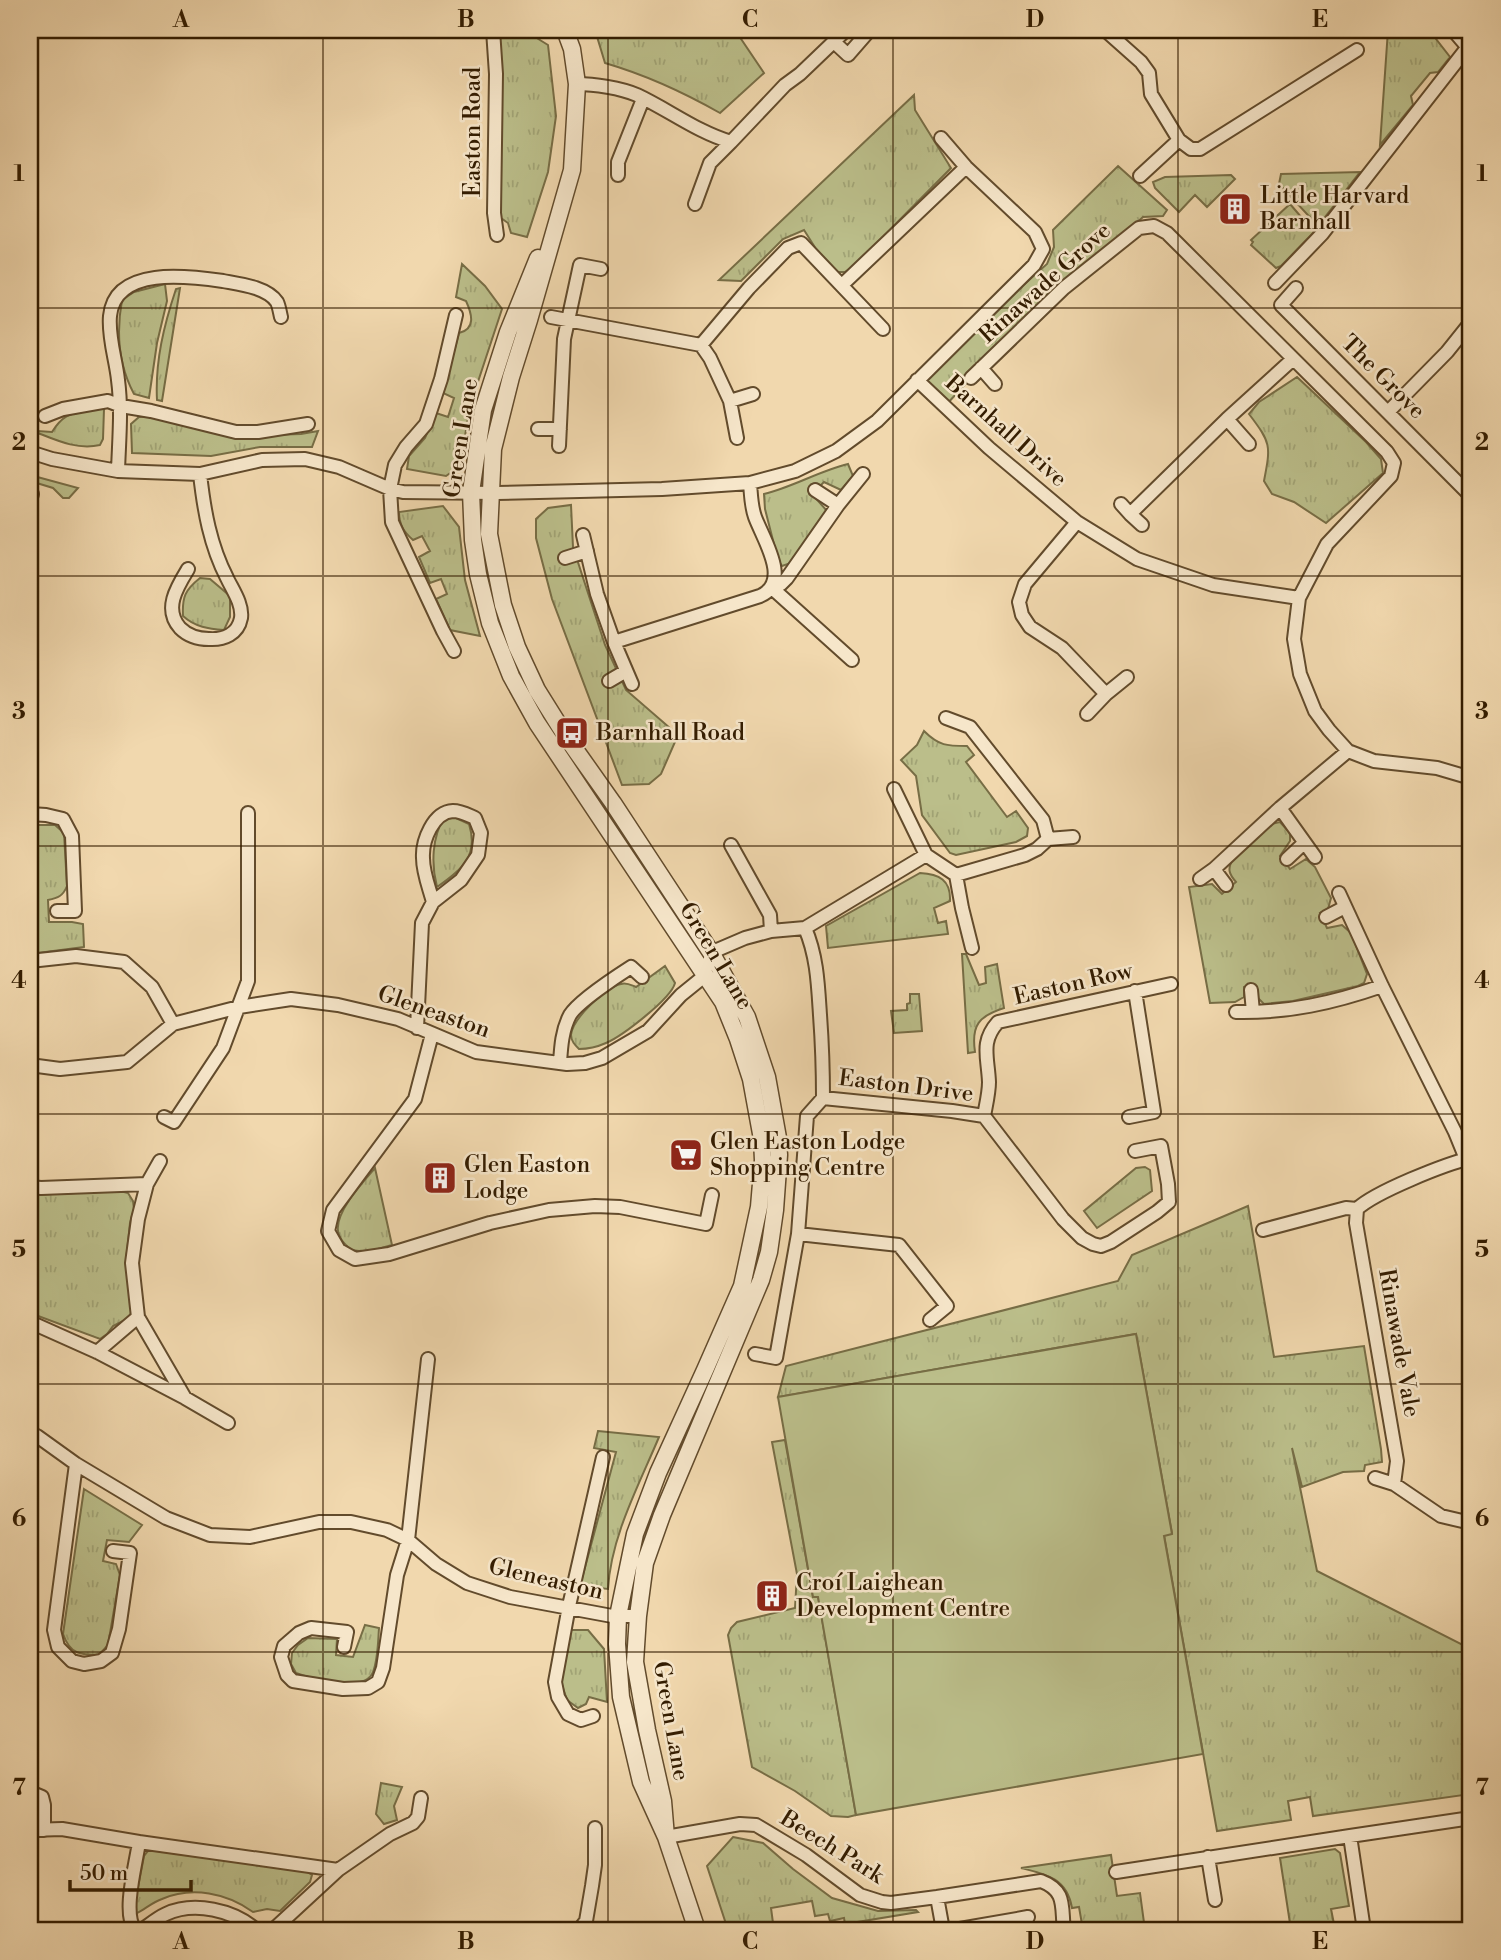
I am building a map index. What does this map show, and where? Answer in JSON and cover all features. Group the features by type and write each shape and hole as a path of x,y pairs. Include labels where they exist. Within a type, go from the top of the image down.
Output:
{"street":[{"name":"Easton Road","path":"493,30 496,74 494,213 497,235"},
{"name":"Green Lane","path":"565,30 572,49 577,84 572,170 511,377 493,449 489,534 503,605 517,647 537,690 712,954 747,1017 767,1077 779,1155 769,1252 761,1280 662,1515 645,1563 635,1662 663,1801 666,1837"},
{"path":"695,204 710,163 785,85 846,30"},
{"path":"835,42 848,55 868,32 866,30"},
{"path":"1105,30 1141,62 1149,73 1151,94 1179,140 1191,149 1200,149 1357,50"},
{"path":"1275,283 1322,234 1469,49 1453,30"},
{"path":"577,84 591,84 635,94 712,137 731,142"},
{"path":"618,175 618,162 643,99"},
{"path":"917,380 1034,265 1043,249 1035,232 966,167 941,138"},
{"path":"1140,176 1179,140"},
{"path":"842,285 966,167"},
{"name":"Green Lane","path":"572,170 495,371 483,410 471,492 473,540 490,623 511,676 537,723 723,1002 751,1079 762,1139 759,1207 742,1286 658,1473 635,1534 618,1616 621,1697 641,1782 666,1837 696,1930"},
{"name":"Rinawade Grove","path":"971,378 1064,288 1139,228 1154,226 1167,233 1387,452 1394,463 1391,476 1327,544 1299,598"},
{"path":"701,345 749,288 788,248 802,243 883,329"},
{"path":"559,446 564,339 580,265 601,269"},
{"path":"118,471 121,406 110,316 116,296 126,286 148,279 172,276 224,281 264,291 277,302 281,317"},
{"name":"The Grove","path":"1296,288 1281,305 1471,496"},
{"path":"454,651 392,522 390,489 395,466 406,447 426,424 441,379 456,315"},
{"path":"551,317 701,345 730,401 737,438"},
{"path":"1388,412 1447,352 1471,321"},
{"path":"1130,514 1293,359"},
{"name":"Rinawade Grove","path":"981,368 996,384"},
{"path":"471,492 481,478 488,426 511,377"},
{"name":"Barnhall Drive","path":"30,452 52,459 118,471 200,474 262,460 305,459 339,467 403,492 662,489 750,483 795,471 836,451 877,421 917,380 989,448 1077,522 1137,559 1213,585 1299,598"},
{"path":"730,401 753,394"},
{"path":"45,416 63,409 108,401 236,432 258,432 308,424"},
{"path":"1227,419 1249,444"},
{"path":"538,429 560,429"},
{"path":"188,569 175,591 172,603 180,628 192,637 224,639 235,631 241,618 239,603 223,572 214,546 204,511 200,474"},
{"path":"614,642 760,596 781,584 863,474"},
{"path":"750,483 754,513 775,567 776,577 772,588"},
{"path":"815,490 838,505"},
{"path":"490,493 480,513 490,623"},
{"path":"1121,503 1142,525"},
{"path":"1077,522 1025,584 1019,602 1022,615 1030,627 1062,648 1106,694"},
{"path":"583,535 597,594 632,684"},
{"path":"565,558 587,551"},
{"path":"772,588 852,660"},
{"path":"1299,598 1294,639 1303,684 1315,711 1348,751 1374,761 1437,768 1471,778"},
{"path":"609,681 626,671"},
{"path":"1087,714 1127,677"},
{"path":"946,718 970,727 1043,820 1048,839"},
{"path":"1200,879 1348,751"},
{"path":"894,789 926,855 956,875 1025,855 1048,839 1073,837"},
{"path":"613,803 611,818 622,836 631,864"},
{"path":"1280,808 1315,857"},
{"path":"164,1117 174,1122 223,1048 248,982 248,813"},
{"path":"417,1028 422,923 433,902 461,880 478,855 481,833 475,818 463,813 443,813 432,825 425,839 422,855 424,873 433,902"},
{"path":"30,814 63,819 72,836 75,911 57,911"},
{"path":"1287,859 1304,843"},
{"path":"731,845 770,915 771,931"},
{"path":"751,1079 755,1064 744,1026 727,995 712,954 733,942 771,931 804,928 926,855"},
{"path":"1214,869 1226,885"},
{"path":"956,875 956,910 972,948"},
{"path":"667,886 673,909 698,946 705,974"},
{"path":"1263,1230 1346,1208 1357,1209 1374,1197 1469,1159 1382,986 1339,893"},
{"path":"1326,918 1345,907"},
{"path":"755,1354 776,1358 798,1234 807,1116 823,1098 817,968 804,928"},
{"name":"Gleneaston","path":"30,1065 60,1069 127,1062 173,1024 239,1007 291,999 338,1004 398,1019 476,1052 560,1063 585,1063 602,1058 648,1031 681,995 705,974 712,954"},
{"path":"30,961 76,956 124,962 152,987 173,1024"},
{"path":"560,1063 562,1039 571,1013 602,986 631,967 642,977"},
{"name":"Easton Row","path":"984,1116 989,1085 986,1043 989,1032 998,1022 1171,984"},
{"path":"1236,1012 1298,1009 1348,998 1382,986"},
{"path":"1251,990 1253,1012"},
{"path":"1129,1117 1154,1112 1135,991"},
{"path":"432,1034 415,1100 333,1210 328,1231 340,1250 355,1259 389,1254 490,1223 548,1210 620,1207 706,1224 712,1195"},
{"name":"Easton Drive","path":"823,1098 984,1116"},
{"path":"984,1116 1063,1219 1082,1238 1093,1244 1101,1245 1111,1241 1169,1202 1161,1146 1135,1151"},
{"path":"160,1161 147,1184 138,1219 132,1263 138,1317 185,1398"},
{"path":"30,1187 147,1184"},
{"name":"Rinawade Vale","path":"1357,1209 1356,1223 1397,1461 1394,1484"},
{"path":"798,1234 898,1245 947,1306 930,1320"},
{"path":"705,1370 717,1365 739,1316 761,1280"},
{"path":"97,1352 138,1317"},
{"path":"30,1322 97,1352 228,1423"},
{"path":"344,1647 347,1632 311,1628 299,1633 284,1646 281,1657 287,1675 293,1681 342,1689 368,1688 378,1682 383,1668 397,1575 408,1540 428,1359"},
{"name":"Gleneaston","path":"30,1433 166,1518 210,1535 250,1537 319,1522 351,1522 387,1530 408,1540 436,1564 467,1583 510,1597 618,1616 638,1616"},
{"path":"593,1716 581,1720 568,1714 558,1697 555,1682 569,1606 603,1457"},
{"path":"76,1464 54,1630 58,1647 72,1661 84,1664 101,1661 113,1653 130,1553 113,1551"},
{"path":"1374,1478 1394,1484 1441,1516 1471,1523"},
{"path":"618,1616 629,1597 639,1551 662,1515"},
{"path":"30,1792 42,1797 44,1830"},
{"path":"273,1930 338,1870 390,1834 413,1823 418,1817 421,1798"},
{"path":"1116,1872 1471,1818"},
{"name":"Beech Park","path":"666,1837 740,1824 756,1825 806,1855 860,1895 891,1903 1045,1882 1055,1888 1062,1899 1064,1930"},
{"path":"579,1930 586,1921 592,1886 595,1828"},
{"path":"30,1830 62,1829 338,1870"},
{"path":"1350,1836 1364,1930"},
{"path":"135,1930 130,1924 129,1908 139,1842"},
{"path":"1208,1857 1215,1900"},
{"path":"937,1897 943,1930"},
{"path":"142,1930 166,1914 184,1908 198,1908 231,1915 246,1921 256,1930"},
{"path":"954,1930 1028,1917"}],"green space":[{"path":"595,30 735,30 764,73 720,113 664,85 605,63"},
{"path":"1388,30 1429,30 1450,57 1438,72 1430,73 1411,96 1413,105 1380,145"},
{"path":"527,32 548,45 556,116 548,172 527,237 511,233 508,223 501,218 500,38"},
{"path":"914,95 915,110 951,168 854,266 845,272 836,272 804,230 783,239 741,281 719,280"},
{"path":"1118,166 1167,210 1163,216 1143,217 1064,288 945,406 917,380 1047,264 1054,247 1053,230"},
{"path":"1360,172 1318,226 1279,184 1281,174"},
{"path":"1231,175 1235,179 1207,207 1195,195 1179,212 1155,188 1153,182 1165,177"},
{"path":"1290,204 1314,232 1276,268 1251,245 1251,240"},
{"path":"462,264 485,286 502,309 470,406 460,466 446,476 407,469 409,456 425,438 436,413 448,417 454,398 443,393 459,333 468,328 471,320 466,301 456,297"},
{"path":"165,284 167,301 157,343 149,398 134,394 129,383 120,348 120,312 122,300 134,292"},
{"path":"180,288 162,401 157,400 159,357 176,289"},
{"path":"1297,377 1381,459 1383,473 1326,523 1294,502 1272,494 1264,481 1268,459 1265,438 1249,414 1259,402"},
{"path":"96,408 104,409 103,439 100,445 76,446 38,433 52,432 66,417"},
{"path":"150,416 240,436 318,431 312,447 260,447 211,456 132,453 131,424 139,417"},
{"path":"848,464 853,476 841,490 824,482 812,494 827,511 791,563 782,566 778,560 765,509 764,494"},
{"path":"30,475 78,488 69,498 63,498 53,488 30,481"},
{"path":"571,505 573,547 605,645 626,690 678,735 661,774 649,784 622,785 552,599 536,538 536,519 548,508"},
{"path":"443,506 459,527 465,580 480,636 450,630 436,599 447,594 441,579 430,583 419,557 430,551 422,536 413,540 400,521 399,512"},
{"path":"200,578 210,579 230,596 230,617 224,630 202,627 183,616 186,594"},
{"path":"924,731 944,744 967,746 974,755 966,762 1007,817 1016,811 1028,828 1027,836 1016,842 956,855 950,853 922,815 916,776 901,760 917,745"},
{"path":"444,817 456,818 469,824 472,845 461,868 437,887 434,851"},
{"path":"1280,822 1290,833 1290,841 1280,856 1290,869 1306,859 1315,867 1331,898 1328,909 1320,913 1327,928 1342,925 1351,933 1367,974 1364,983 1293,1001 1264,1004 1258,998 1253,985 1244,987 1244,997 1235,1002 1210,1003 1189,887 1212,884 1222,894 1236,882 1230,871 1233,859 1271,824"},
{"path":"32,825 55,825 64,833 67,886 60,896 48,900 49,922 83,924 84,947 30,954"},
{"path":"920,873 933,875 946,883 950,901 934,908 938,923 946,921 948,934 828,948 826,926"},
{"path":"962,954 966,954 979,985 986,983 985,967 997,964 1004,1008 988,1014 979,1023 974,1035 975,1052 968,1053"},
{"path":"665,966 675,983 656,1007 606,1043 586,1049 576,1046 571,1037 573,1028 599,997 623,983 636,987"},
{"path":"910,994 919,994 922,1031 894,1033 891,1011 907,1010"},
{"path":"1145,1167 1150,1170 1152,1191 1097,1228 1084,1211 1136,1168"},
{"path":"375,1168 392,1245 367,1252 351,1250 340,1236 338,1223 351,1198"},
{"path":"120,1191 128,1193 134,1209 126,1261 132,1310 129,1318 113,1326 100,1339 30,1313 30,1195"},
{"path":"1248,1206 1274,1357 1364,1346 1382,1462 1365,1465 1364,1471 1343,1472 1302,1487 1292,1448 1317,1571 1471,1649 1471,1794 1313,1816 1310,1797 1288,1801 1291,1820 1217,1831 1164,1535 1172,1533 1136,1334 778,1397 786,1366 1118,1281 1132,1255"},
{"path":"1136,1334 1172,1534 1164,1536 1203,1754 856,1815 818,1597 813,1597 778,1397"},
{"path":"598,1431 659,1437 620,1530 608,1589 580,1586 616,1452 594,1448"},
{"path":"785,1440 813,1597 818,1596 856,1815 848,1817 831,1816 795,1791 752,1767 728,1635 737,1622 795,1608 797,1574 772,1442"},
{"path":"84,1489 142,1525 129,1542 107,1540 103,1561 116,1564 120,1575 108,1645 99,1655 76,1652 69,1646 63,1634"},
{"path":"365,1625 379,1628 376,1662 368,1678 360,1682 338,1683 296,1673 291,1664 292,1653 308,1638 337,1639 336,1655 353,1657"},
{"path":"571,1630 588,1630 604,1649 607,1702 589,1697 586,1704 578,1708 567,1700 560,1679"},
{"path":"381,1783 402,1787 394,1806 397,1820 384,1824 376,1814"},
{"path":"733,1837 763,1843 832,1898 878,1911 918,1912 845,1924 844,1918 830,1921 828,1914 815,1916 812,1901 771,1908 773,1923 755,1926 755,1930 728,1930 707,1866"},
{"path":"1335,1849 1340,1853 1349,1906 1331,1909 1335,1929 1291,1930 1280,1858"},
{"path":"148,1851 306,1871 312,1875 310,1882 280,1911 267,1909 253,1912 221,1896 197,1892 173,1895 133,1913 144,1856"},
{"path":"1111,1855 1117,1896 1140,1893 1145,1930 1083,1930 1079,1907 1072,1908 1060,1884 1047,1875 1021,1868"}],"place":[{"name":"Little Harvard Barnhall","path":"1235,209"},
{"name":"Barnhall Road","path":"572,733"},
{"name":"Glen Easton Lodge Shopping Centre","path":"686,1155"},
{"name":"Glen Easton Lodge","path":"440,1178"},
{"name":"Croí Laighean Development Centre","path":"772,1596"}]}
